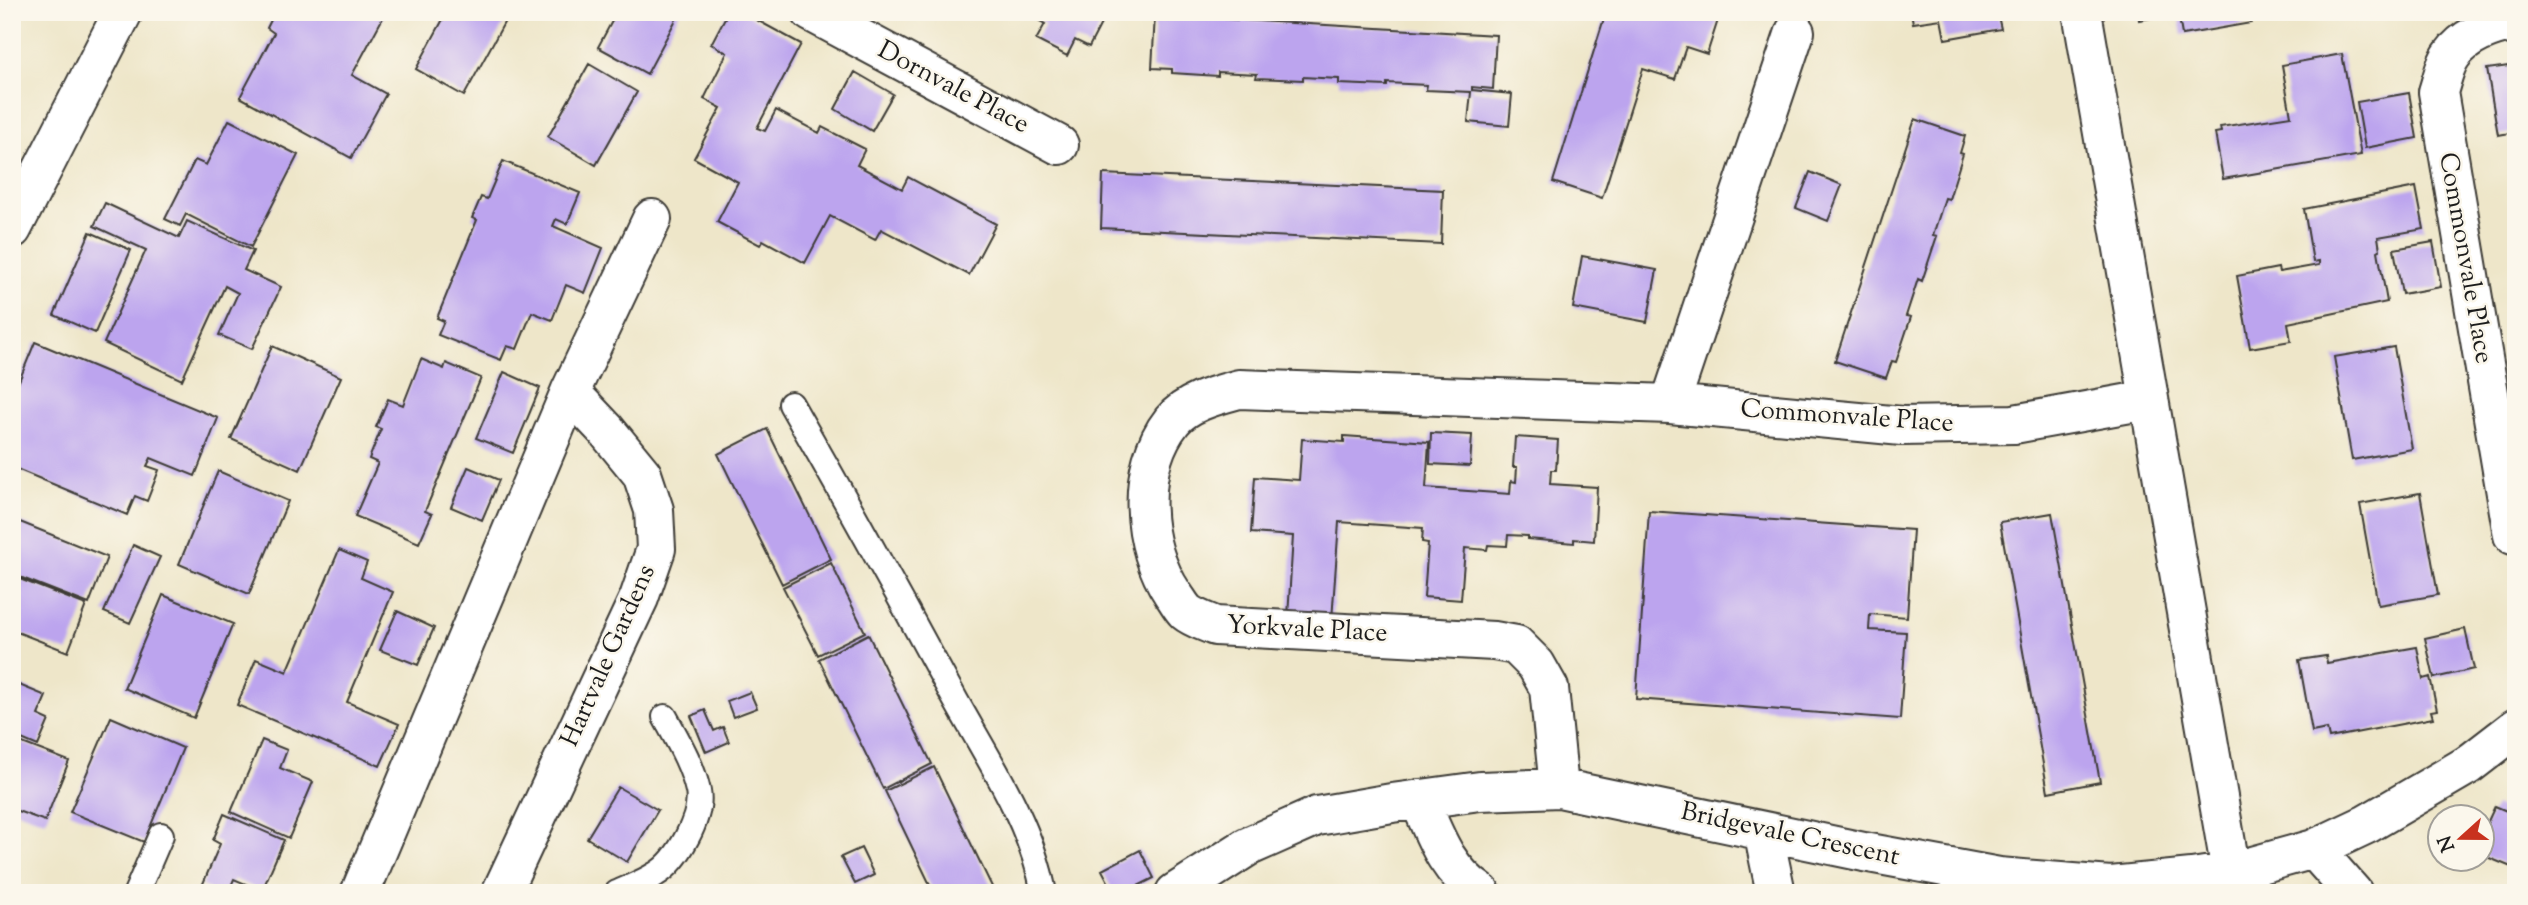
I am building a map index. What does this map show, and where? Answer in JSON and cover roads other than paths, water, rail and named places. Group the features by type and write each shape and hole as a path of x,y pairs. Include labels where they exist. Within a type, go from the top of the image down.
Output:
{"street":[{"path":"12,229 123,12"},
{"name":"Dornvale Place","path":"811,12 1059,145"},
{"path":"2082,12 2147,400 2231,872"},
{"name":"Commonvale Place","path":"2513,535 2438,92 2450,56 2466,40 2486,30 2516,22"},
{"path":"1670,404 1795,32"},
{"path":"360,893 569,392 652,219"},
{"name":"Commonvale Place","path":"1239,389 1670,404 1902,426 2014,424 2147,400"},
{"name":"Yorkvale Place","path":"1239,389 1203,399 1173,419 1153,455 1147,491 1150,544 1167,585 1186,612 1215,626 1494,640 1516,645 1536,665 1549,688 1559,788"},
{"name":"Hartvale Gardens","path":"501,893 639,598 656,549 654,510 642,474 606,430 569,392"},
{"name":"Bridgevale Crescent","path":"1175,893 1247,847 1317,816 1480,791 1559,788 2000,877 2111,886 2231,872 2314,849 2367,824 2456,772 2516,728"},
{"path":"1419,799 1442,854 1456,872 1481,893"},
{"path":"1763,831 1776,893"},
{"path":"2314,849 2353,893"},
{"path":"1905,859 1940,893"}],"lane":[{"path":"791,404 1008,795 1030,842 1044,893"},
{"path":"617,893 658,873 681,850 692,827 698,794 687,757 665,717"},
{"path":"136,893 161,835"}]}
